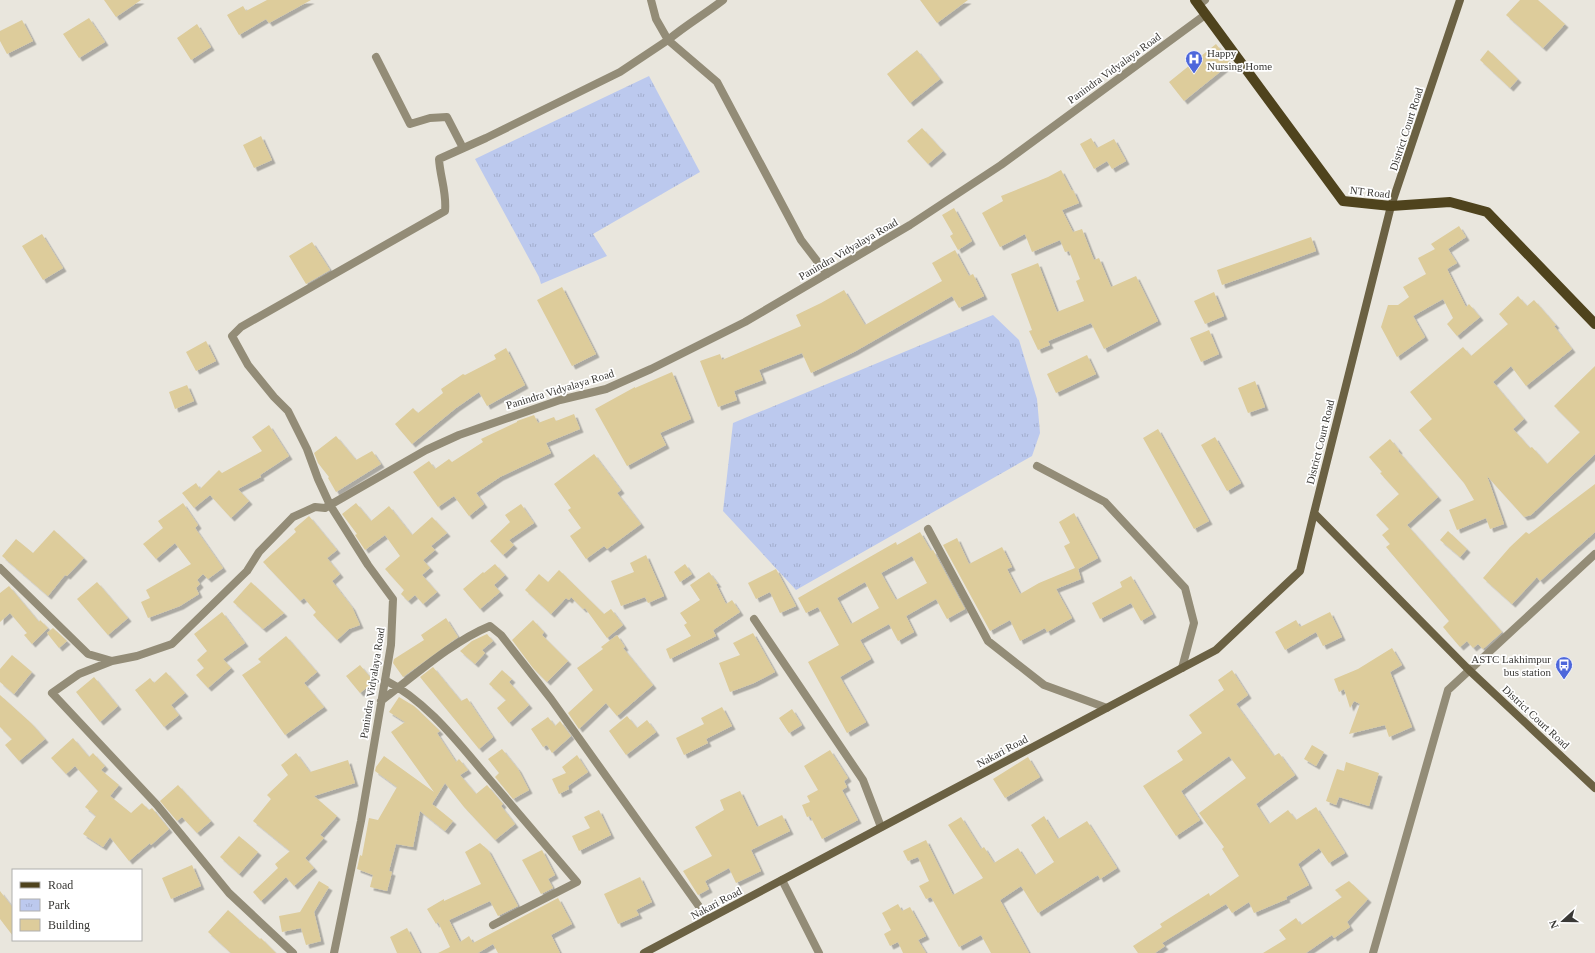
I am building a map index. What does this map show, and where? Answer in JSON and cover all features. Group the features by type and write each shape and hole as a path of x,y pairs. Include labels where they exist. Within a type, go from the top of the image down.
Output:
{"main road":[{"name":"NT Road","path":"1199,2 1205,15 1343,201 1392,206 1450,202 1487,212 1595,324"}],"street":[{"path":"651,0 656,19 668,40 717,82 801,240 827,274"},
{"path":"293,953 229,893 157,805 52,693 79,674 112,661 137,656 172,644 248,571 259,552 293,517 315,507 325,508 330,506 318,479 307,448 288,411 274,397 248,365 232,336 241,326 445,211 446,198 439,159 620,72 668,40 685,26 702,16 723,0"},
{"name":"District Court Road","path":"1460,0 1392,206 1314,513 1469,670 1595,788"},
{"name":"Panindra Vidyalaya Road","path":"334,953 361,820 382,701 391,645 393,599 368,565 330,506 426,450 458,435 560,400 606,389 651,369 746,322 910,225 1000,165 1205,15"},
{"path":"376,57 410,124 430,118 447,118 463,148"},
{"path":"1037,466 1105,502 1185,588 1194,623 1182,668"},
{"name":"Nakari Road","path":"644,953 1216,650 1300,571 1314,513"},
{"path":"928,529 988,641 1044,685 1107,708"},
{"path":"1373,953 1448,690 1595,554"},
{"path":"0,568 88,654 112,661"},
{"path":"754,619 863,780 882,827"},
{"path":"382,701 454,646 480,630 490,626 502,635 551,699 708,919"},
{"path":"385,680 399,688 428,711 470,756 577,882 494,925"},
{"path":"782,880 819,953"}],"green space":[{"path":"649,76 700,172 593,234 607,256 541,284 539,277 475,159"},
{"path":"993,315 1019,340 1037,399 1040,433 1032,456 796,590 723,511 733,423"}],"building":[{"path":"104,0 141,0 116,17"},
{"path":"267,0 311,0 269,23 266,19 239,35 227,15 243,6 246,11"},
{"path":"920,0 968,0 937,23"},
{"path":"1520,0 1538,0 1565,24 1543,48 1506,15"},
{"path":"89,18 105,42 79,58 63,34"},
{"path":"22,20 33,41 7,54 0,41 0,31"},
{"path":"197,24 211,47 191,60 177,38"},
{"path":"1216,44 1231,63 1184,101 1169,82"},
{"path":"917,50 940,79 910,103 887,74"},
{"path":"1488,50 1518,79 1510,88 1480,60"},
{"path":"922,128 943,151 928,164 907,141"},
{"path":"261,136 272,160 254,168 243,145"},
{"path":"1091,138 1097,148 1114,139 1126,161 1112,169 1107,161 1094,169 1080,144"},
{"path":"1061,170 1079,203 1062,210 1073,232 1082,229 1094,260 1099,258 1111,287 1136,276 1158,321 1104,349 1091,323 1048,341 1050,345 1038,350 1029,331 1032,330 1011,274 1038,263 1057,312 1084,301 1076,281 1080,279 1069,251 1065,252 1060,240 1032,252 1025,234 1000,247 982,213 1003,201 1001,196 1048,177"},
{"path":"954,208 972,241 958,250 950,236 953,234 942,215"},
{"path":"1459,226 1466,237 1448,249 1457,263 1447,269 1466,307 1469,304 1480,317 1457,336 1447,324 1453,318 1443,299 1413,316 1425,337 1397,357 1381,327 1388,305 1398,305 1409,297 1403,287 1426,274 1418,258 1435,249 1431,244"},
{"path":"42,234 63,268 43,280 22,246"},
{"path":"1311,237 1316,251 1222,285 1217,270"},
{"path":"312,242 330,270 306,284 289,256"},
{"path":"955,250 969,276 973,274 984,296 959,308 952,296 854,352 811,373 802,353 759,370 763,380 734,391 737,400 718,407 700,361 720,354 722,360 801,326 796,315 844,290 865,325 942,281 932,263"},
{"path":"562,287 596,354 572,366 537,300"},
{"path":"1214,292 1224,316 1205,324 1194,301"},
{"path":"1518,296 1527,306 1534,300 1556,325 1554,326 1572,349 1526,386 1511,366 1493,382 1524,419 1513,429 1547,464 1580,432 1554,406 1595,366 1595,454 1531,515 1524,517 1487,476 1504,524 1490,529 1486,518 1457,530 1449,510 1474,500 1464,483 1419,430 1432,419 1410,392 1463,347 1471,356 1508,324 1499,314"},
{"path":"1209,330 1219,354 1201,362 1190,338"},
{"path":"206,341 216,361 196,371 186,352"},
{"path":"506,348 525,385 487,406 479,392 456,408 412,444 395,424 413,408 418,413 443,393 441,389 463,374 465,375 496,359 494,355"},
{"path":"1087,355 1096,374 1056,393 1047,374"},
{"path":"672,372 691,419 660,433 666,445 627,466 595,409 635,387"},
{"path":"1255,381 1265,407 1248,413 1238,388"},
{"path":"187,385 194,401 175,409 169,392"},
{"path":"574,414 580,429 546,443 551,453 500,477 476,493 484,504 469,516 454,496 438,507 413,472 429,461 435,469 449,459 452,462 483,442 481,439 517,421 534,415 538,423 554,417 556,421"},
{"path":"269,425 289,456 260,475 261,477 238,489 249,501 231,518 210,495 194,508 182,493 196,483 200,489 219,470 222,473 262,451 252,437"},
{"path":"1158,429 1209,521 1194,529 1143,438"},
{"path":"336,436 356,460 372,451 381,464 336,492 328,478 329,477 318,463 314,453"},
{"path":"1215,437 1241,483 1227,491 1201,445"},
{"path":"1390,439 1399,450 1398,451 1438,497 1407,525 1502,632 1483,649 1478,644 1473,648 1467,641 1460,647 1443,627 1449,621 1386,547 1390,544 1382,535 1389,529 1376,515 1399,494 1380,473 1382,472 1369,457"},
{"path":"594,454 621,490 617,493 641,524 607,549 604,546 586,559 570,536 581,528 568,510 571,508 554,484"},
{"path":"1595,484 1595,532 1540,581 1537,577 1512,604 1483,578 1510,547 1526,532 1529,534"},
{"path":"183,503 198,525 195,528 223,568 208,579 203,574 197,580 200,584 196,588 199,594 180,606 148,618 141,602 150,598 146,590 191,564 175,543 156,559 143,544 163,528 158,521"},
{"path":"356,503 371,521 389,506 412,535 432,517 447,533 431,546 435,550 423,560 430,568 422,575 437,592 423,604 415,595 408,601 401,594 404,590 385,569 400,556 385,535 365,550 355,535 357,534 342,514"},
{"path":"521,504 534,523 509,540 514,545 503,555 490,541 510,522 505,515"},
{"path":"1074,513 1098,558 1078,569 1081,579 1056,589 1072,618 1047,632 1045,628 1020,641 1010,620 990,631 943,545 957,538 969,564 1002,547 1012,567 1007,569 1020,594 1039,583 1075,568 1064,546 1070,543 1059,522"},
{"path":"309,516 337,550 327,558 340,574 332,581 352,607 360,625 349,629 337,640 313,615 316,612 304,598 300,601 263,562 296,532 294,529"},
{"path":"54,530 84,558 67,576 65,575 48,596 2,556 16,539 33,553"},
{"path":"1448,531 1467,549 1460,557 1440,540"},
{"path":"920,532 931,551 933,550 965,609 947,619 936,599 906,616 914,632 898,641 889,624 860,640 871,659 840,677 866,722 847,733 808,662 839,645 818,607 806,613 798,598 896,542 897,545","holes":["912,556 927,583 896,600 881,573","865,582 879,608 851,624 837,598"]},
{"path":"646,555 664,596 648,603 645,597 621,606 611,581 634,572 630,563"},
{"path":"495,564 505,575 494,585 500,592 480,609 463,589"},
{"path":"685,564 692,574 680,582 674,572"},
{"path":"776,569 796,606 780,613 770,592 756,599 748,583"},
{"path":"559,570 604,614 611,609 623,625 607,638 585,608 583,609 571,597 569,600 566,598 551,614 525,590 539,574 548,582"},
{"path":"709,572 718,584 716,584 726,604 732,600 740,612 713,630 716,636 670,659 666,649 691,636 684,625 687,623 680,613 700,600 690,585"},
{"path":"1131,576 1153,614 1141,621 1131,603 1100,619 1092,603 1122,587 1120,582"},
{"path":"97,582 128,618 108,635 77,599"},
{"path":"251,582 284,613 263,629 233,602"},
{"path":"9,586 39,622 40,620 48,628 32,644 24,635 27,633 10,613 0,622 0,593"},
{"path":"222,612 245,643 223,659 231,668 208,688 196,675 204,668 197,660 207,651 194,634"},
{"path":"1330,612 1342,637 1323,646 1316,632 1285,650 1275,632 1296,620 1300,627"},
{"path":"446,618 458,637 403,677 393,663 394,659 424,640 421,635"},
{"path":"533,620 544,632 542,635 568,661 547,682 533,668 512,640"},
{"path":"53,628 67,641 59,648 47,633"},
{"path":"753,633 775,672 754,683 730,692 719,663 740,655 733,643"},
{"path":"487,634 493,641 482,650 485,653 475,664 460,651 472,641"},
{"path":"617,635 625,647 623,648 653,685 617,716 606,703 579,729 568,713 593,690 577,668 603,649 601,647"},
{"path":"286,636 317,672 304,683 324,707 285,735 242,675 261,662 258,659"},
{"path":"1392,648 1402,665 1390,672 1412,727 1389,737 1385,725 1349,734 1360,704 1354,701 1350,708 1344,689 1339,692 1334,679 1358,669"},
{"path":"12,655 32,672 14,694 0,682 0,669"},
{"path":"360,665 374,682 360,693 346,676"},
{"path":"433,667 461,701 467,698 493,737 479,749 420,677"},
{"path":"502,670 512,679 509,682 529,705 509,723 497,708 506,700 489,684"},
{"path":"1232,670 1248,695 1236,704 1274,756 1279,753 1295,775 1256,804 1269,824 1288,810 1296,820 1316,807 1345,853 1329,863 1319,848 1298,864 1309,885 1286,897 1287,899 1254,913 1249,902 1232,913 1226,904 1162,943 1165,946 1155,953 1138,953 1133,946 1162,927 1160,924 1209,893 1210,896 1239,876 1222,849 1224,847 1199,813 1246,778 1229,756 1181,791 1200,820 1176,836 1143,786 1183,760 1177,751 1202,733 1189,715 1224,690 1218,680"},
{"path":"166,672 185,693 171,705 179,715 164,727 135,690 150,678 154,683"},
{"path":"94,677 118,706 100,722 76,692"},
{"path":"0,695 31,723 45,739 19,761 5,745 12,739 0,727"},
{"path":"399,697 414,706 440,731 437,733 456,762 459,759 468,770 460,775 476,794 487,785 503,804 501,806 515,824 495,840 464,807 445,783 432,804 453,821 445,831 420,811 413,847 396,844 389,871 392,872 387,891 370,887 373,875 357,869 360,855 362,856 369,818 378,820 397,787 375,771 376,767 384,756 434,792 391,732 405,722 389,712"},
{"path":"722,707 732,726 706,739 708,743 684,755 676,738 704,724 701,718"},
{"path":"792,709 802,725 789,733 779,718"},
{"path":"627,716 637,728 647,720 656,732 626,755 609,731"},
{"path":"548,717 555,726 560,721 571,736 552,753 547,745 543,747 531,729"},
{"path":"73,738 89,757 93,753 105,766 101,770 119,785 110,796 131,813 142,803 149,810 152,808 169,829 151,845 150,843 129,861 110,837 103,847 83,834 96,816 85,807 98,791 75,766 66,774 51,758"},
{"path":"1312,745 1324,752 1316,766 1304,759"},
{"path":"502,749 518,769 529,790 513,799 495,777 499,773 488,759"},
{"path":"830,750 848,778 844,781 847,787 842,790 858,820 822,839 810,816 807,817 802,805 810,802 807,796 818,790 804,766"},
{"path":"296,753 310,772 348,760 355,783 314,796 337,816 320,835 324,838 305,858 314,868 294,886 286,877 261,901 253,892 278,868 275,864 290,851 253,821 271,799 267,795 288,775 281,765"},
{"path":"577,755 588,772 568,786 569,789 559,794 552,779 566,773 562,767"},
{"path":"1028,757 1040,777 1005,798 993,779"},
{"path":"1346,762 1379,773 1369,806 1339,797 1336,805 1326,801 1337,769 1344,771"},
{"path":"178,785 211,821 197,833 182,817 177,821 160,801"},
{"path":"740,791 757,827 782,815 790,831 751,850 761,871 736,883 729,868 705,881 709,889 698,895 683,871 712,856 695,827 724,810 720,800"},
{"path":"599,810 611,835 579,851 572,836 590,828 584,817"},
{"path":"1044,816 1058,839 1087,821 1117,868 1100,879 1098,875 1038,913 1021,886 1000,900 1029,953 991,953 981,935 959,947 931,897 926,899 919,886 929,881 918,857 908,861 903,851 926,840 953,895 983,878 948,825 961,817 981,849 984,847 994,863 1018,848 1035,875 1054,862 1031,825"},
{"path":"239,836 258,852 239,874 220,857"},
{"path":"480,843 488,850 518,906 498,916 490,901 449,920 460,942 469,936 473,943 558,898 572,924 551,935 560,953 498,953 493,944 478,953 438,953 450,947 438,922 436,924 427,909 444,899 444,901 481,884 465,852"},
{"path":"542,850 555,875 548,879 553,888 541,894 522,860"},
{"path":"192,865 201,886 171,899 162,878"},
{"path":"640,877 652,902 636,910 639,915 618,924 604,894"},
{"path":"319,881 329,887 314,912 321,941 306,945 301,928 282,932 279,916 300,912"},
{"path":"1349,881 1368,899 1347,922 1350,927 1334,938 1332,935 1306,953 1263,953 1286,939 1279,930 1296,918 1301,925 1342,897 1335,890"},
{"path":"0,891 12,907 12,935 0,919"},
{"path":"898,904 902,911 910,907 926,936 918,940 926,953 903,953 898,942 890,946 884,934 891,930 882,913"},
{"path":"228,910 240,921 238,923 241,922 260,939 261,938 276,953 231,953 208,932"},
{"path":"407,928 420,953 397,953 390,937"}],"place":[{"name":"Happy Nursing Home","path":"1194,74"},
{"name":"ASTC Lakhimpur bus station","path":"1564,680"}]}
